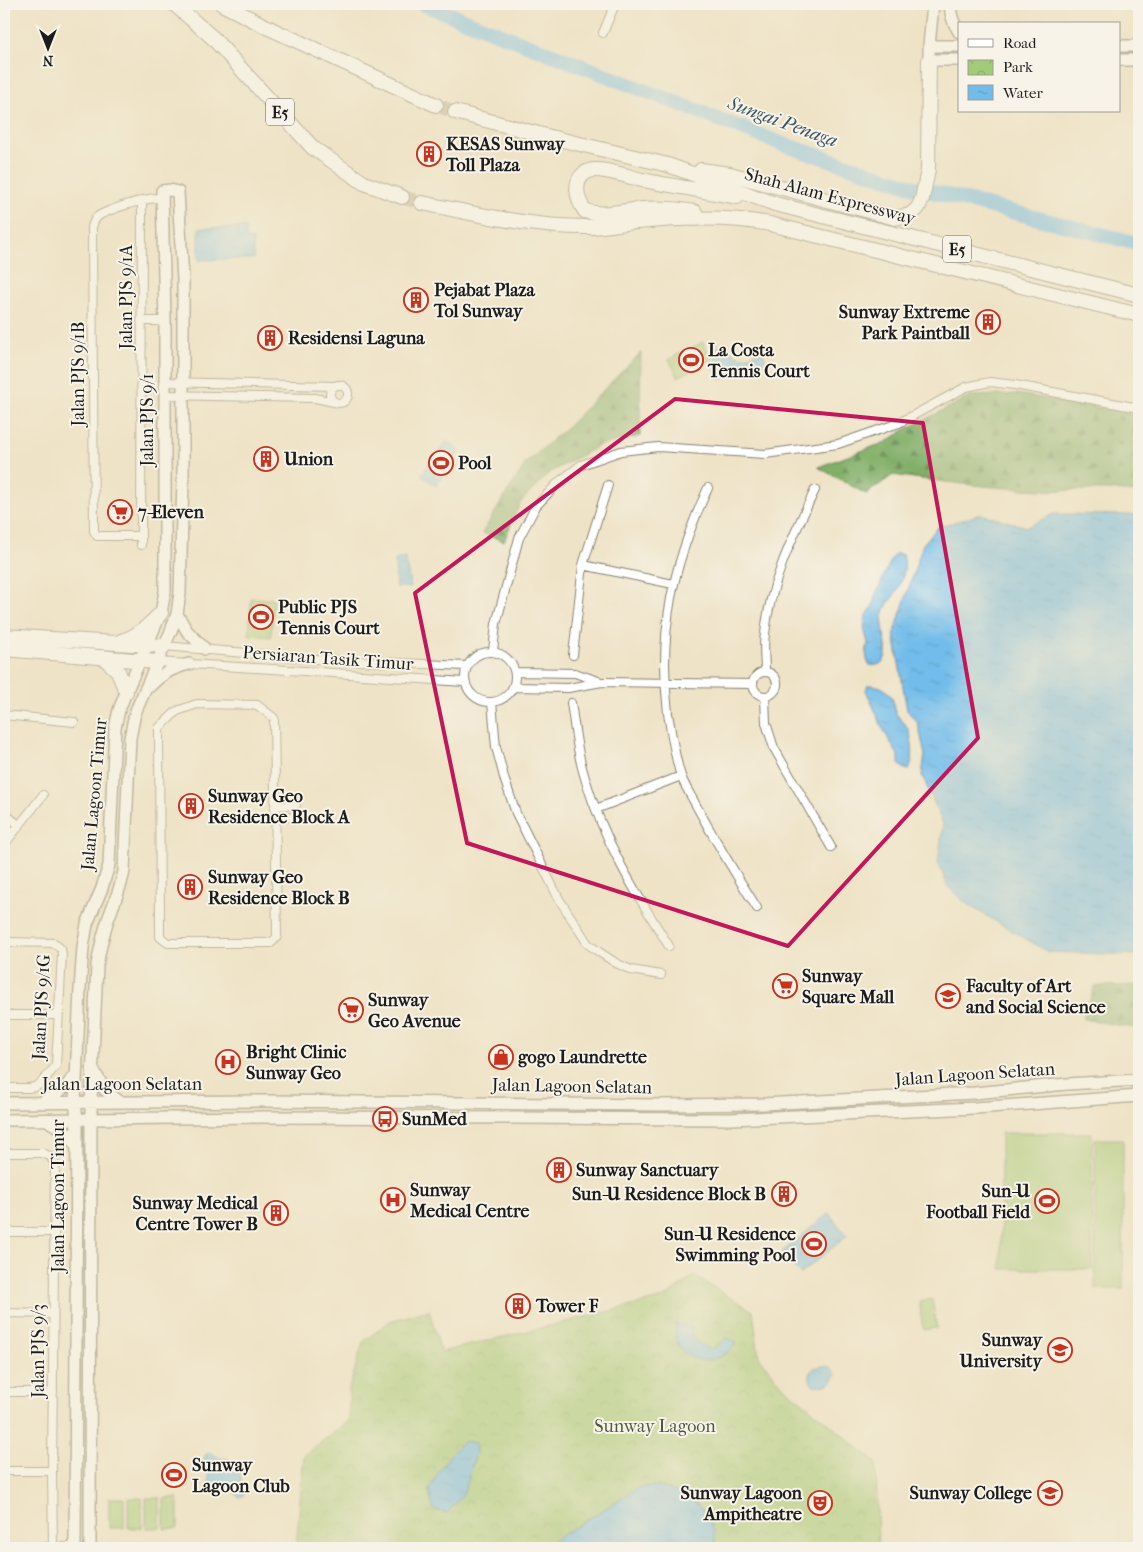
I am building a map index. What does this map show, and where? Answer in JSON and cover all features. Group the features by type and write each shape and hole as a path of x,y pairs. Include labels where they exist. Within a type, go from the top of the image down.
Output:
{"highway":[{"name":"E5","path":"174,4 213,38 313,148 364,183 402,197"},
{"path":"222,4 271,29 436,105"},
{"path":"668,165 730,174 895,218 910,215 918,208 928,170 929,53"},
{"name":"Shah Alam Expressway","path":"455,112 668,165 775,204 1139,294"},
{"path":"745,220 675,208 593,214 585,212 580,204 577,184 589,171 604,171 641,180 775,204"},
{"name":"E5","path":"422,203 503,220 565,227 594,227 677,219 745,220 770,224 1139,315"},
{"path":"116,643 132,638 142,632 161,613"},
{"path":"4,636 164,646"},
{"path":"4,649 157,662"},
{"path":"103,656 118,671 126,692"}],"main road":[{"path":"929,53 933,4"},
{"path":"950,7 954,25 958,31"},
{"path":"929,53 958,46"},
{"path":"1120,46 1139,46"},
{"path":"929,53 958,60"},
{"path":"1120,60 1139,60"},
{"name":"Jalan PJS 9/1","path":"148,645 161,613 166,573 165,321 162,196 170,190 178,192 183,280 182,529 180,593 177,614 164,646"},
{"path":"177,614 187,631 205,649"},
{"name":"Jalan Lagoon Timur","path":"75,1547 75,1102 84,935 109,865 115,728 126,692 148,645"},
{"name":"Jalan Lagoon Timur","path":"90,1548 92,1102 97,965 100,946 124,871 130,738 136,713 164,646"},
{"path":"145,691 164,673 173,668 189,664"},
{"path":"93,1070 105,1090 120,1102"},
{"path":"39,1103 55,1096 76,1075"},
{"name":"Jalan Lagoon Selatan","path":"4,1103 264,1101 744,1104 974,1093 1067,1084 1139,1080"},
{"path":"974,1093 975,1108"},
{"name":"Jalan Lagoon Selatan","path":"4,1120 265,1117 731,1119 975,1108 1137,1097"},
{"path":"45,1120 64,1129 76,1147"},
{"path":"92,1146 96,1135 101,1129 108,1124 120,1120"}],"street":[{"path":"603,33 615,4"},
{"path":"142,200 162,196"},
{"name":"Jalan PJS 9/1A","path":"141,545 142,200"},
{"name":"Jalan PJS 9/1B","path":"141,536 97,536 94,531 92,238 93,222 98,216 142,200"},
{"path":"142,321 165,321"},
{"path":"164,382 334,386 339,384 345,386 348,394 344,402 339,403 315,398 164,395"},
{"path":"493,652 496,624 519,538 536,506 559,482 581,465 621,451 658,447 765,454 838,444 899,422 966,387 990,382 1139,408"},
{"path":"334,386 330,394 334,402"},
{"path":"573,655 583,565 608,484"},
{"path":"708,488 694,518 673,584 665,640 665,682 670,731 681,776 717,845 757,908"},
{"path":"765,672 764,636 770,597 786,550 815,490"},
{"path":"583,565 673,584"},
{"name":"Persiaran Tasik Timur","path":"164,646 316,659 466,666"},
{"path":"486,651 500,654 512,664 515,672 513,688 504,697 492,702 485,702 472,695 464,682 466,666 474,656 486,651"},
{"name":"Persiaran Tasik Timur","path":"157,662 304,670 464,682"},
{"path":"515,672 575,673 602,682"},
{"path":"765,672 773,676 777,684 774,692 765,697 755,692 752,684 756,675 765,672"},
{"path":"513,688 568,688 602,682 752,684"},
{"path":"765,697 766,723 774,748 831,847"},
{"path":"492,702 496,747 505,781 516,813 559,899 588,944 598,952 631,970 661,975"},
{"path":"571,703 576,739 585,778 607,839 631,885 669,946"},
{"path":"197,704 257,705 274,718 276,818 277,937 271,943 168,943 160,937 159,728 177,710 197,704"},
{"path":"4,715 74,722"},
{"path":"596,809 681,776"},
{"path":"4,845 43,794"},
{"path":"275,806 296,805"},
{"path":"4,813 19,825"},
{"path":"276,818 297,817"},
{"name":"Jalan PJS 9/1G","path":"4,942 54,943 61,949 56,1066 40,1084 28,1088 4,1088"},
{"path":"4,1014 58,1015"},
{"name":"Jalan PJS 9/3","path":"4,1152 42,1153 50,1156 55,1164 53,1547"},
{"path":"4,1232 54,1232"},
{"path":"4,1313 53,1314"},
{"path":"4,1392 53,1392"},
{"path":"4,1471 52,1471"},
{"path":"4,1546 75,1547"}],"highlighted area":[{"path":"675,399 923,423 978,738 788,946 467,843 415,593"}],"green space":[{"name":"La Costa Tennis Court","path":"703,342 712,360 678,377 669,359"},
{"path":"641,352 640,436 600,445 549,473 520,503 504,541 482,533 525,464 568,426"},
{"path":"1017,394 1092,406 1139,416 1139,493 1115,490 1003,488 893,475 866,494 818,467 886,442 906,429 971,396"},
{"name":"Public PJS Tennis Court","path":"251,598 274,599 271,637 249,635"},
{"path":"1139,985 1139,1029 1083,1019 1095,986"},
{"name":"Sun-U Football Field","path":"1001,1133 1092,1133 1092,1269 1001,1269"},
{"path":"1095,1139 1123,1139 1123,1289 1095,1289"},
{"name":"Sunway Lagoon","path":"694,1276 753,1311 759,1357 782,1385 876,1462 878,1548 296,1548 304,1455 349,1421 349,1389 363,1342 390,1321 429,1310 441,1352 664,1298"},
{"path":"932,1299 937,1328 923,1330 919,1301"},
{"path":"109,1498 124,1498 124,1528 109,1528"},
{"path":"128,1498 142,1498 142,1528 128,1528"},
{"path":"146,1498 160,1498 160,1528 146,1528"},
{"path":"164,1498 178,1498 178,1528 164,1529"}],"water":[{"path":"199,228 246,228 246,239 253,239 254,259 199,260"},
{"path":"720,344 726,344 734,353 744,357 762,350 766,361 721,380 714,368 718,365 714,356 715,351"},
{"name":"Pool","path":"447,441 460,451 436,486 421,475"},
{"path":"981,514 1027,527 1054,514 1139,515 1139,955 1048,952 968,905 948,887 938,863 943,824 922,775 925,755 918,723 907,710 894,634 923,544 938,527"},
{"path":"896,553 903,555 904,570 897,591 884,612 885,658 880,664 869,665 866,652 868,643 864,628 866,616 873,606 875,596"},
{"path":"405,558 411,588 396,587 395,560"},
{"path":"868,685 881,687 888,692 894,704 896,714 907,727 911,737 912,748 912,760 909,770 899,764 899,757 883,729 866,690"},
{"name":"Sun-U Residence Swimming Pool","path":"829,1213 847,1236 800,1274 782,1252"},
{"path":"675,1323 692,1328 692,1336 699,1344 710,1349 718,1346 726,1338 737,1342 732,1349 717,1358 701,1360 693,1358 685,1354 679,1347 676,1339"},
{"path":"822,1366 831,1368 836,1375 827,1385 813,1385 810,1380 810,1372 814,1368"},
{"path":"465,1441 475,1443 476,1453 463,1495 447,1513 434,1510 429,1491 444,1463"},
{"path":"209,1452 219,1458 226,1458 241,1465 241,1485 246,1490 243,1496 239,1497 232,1491 224,1492 209,1485 209,1465 204,1458"},
{"path":"640,1487 667,1489 681,1494 694,1502 710,1521 716,1548 541,1548"}],"waterway":[{"name":"Sungai Penaga","path":"423,4 782,144 910,186 1139,244"}],"tunnel":[{"path":"436,105 455,112"},
{"path":"402,197 422,203"}],"place":[{"name":"KESAS Sunway Toll Plaza","path":"429,154"},
{"name":"Pejabat Plaza Tol Sunway","path":"416,300"},
{"name":"Sunway Extreme Park Paintball","path":"988,322"},
{"name":"Residensi Laguna","path":"270,338"},
{"name":"La Costa Tennis Court","path":"691,360"},
{"name":"Union","path":"266,459"},
{"name":"Pool","path":"441,463"},
{"name":"7-Eleven","path":"120,512"},
{"name":"Public PJS Tennis Court","path":"261,617"},
{"name":"Sunway Geo Residence Block A","path":"191,806"},
{"name":"Sunway Geo Residence Block B","path":"190,887"},
{"name":"Sunway Square Mall","path":"785,986"},
{"name":"Faculty of Art and Social Science","path":"948,996"},
{"name":"Sunway Geo Avenue","path":"351,1010"},
{"name":"gogo Laundrette","path":"501,1057"},
{"name":"Bright Clinic Sunway Geo","path":"228,1062"},
{"name":"SunMed","path":"385,1119"},
{"name":"Sunway Sanctuary","path":"559,1170"},
{"name":"Sun-U Residence Block B","path":"784,1194"},
{"name":"Sunway Medical Centre","path":"393,1200"},
{"name":"Sun-U Football Field","path":"1047,1201"},
{"name":"Sunway Medical Centre Tower B","path":"276,1213"},
{"name":"Sun-U Residence Swimming Pool","path":"814,1244"},
{"name":"Tower F","path":"518,1306"},
{"name":"Sunway University","path":"1060,1350"},
{"name":"Sunway Lagoon Club","path":"174,1475"},
{"name":"Sunway College","path":"1050,1493"},
{"name":"Sunway Lagoon Ampitheatre","path":"820,1503"}]}
